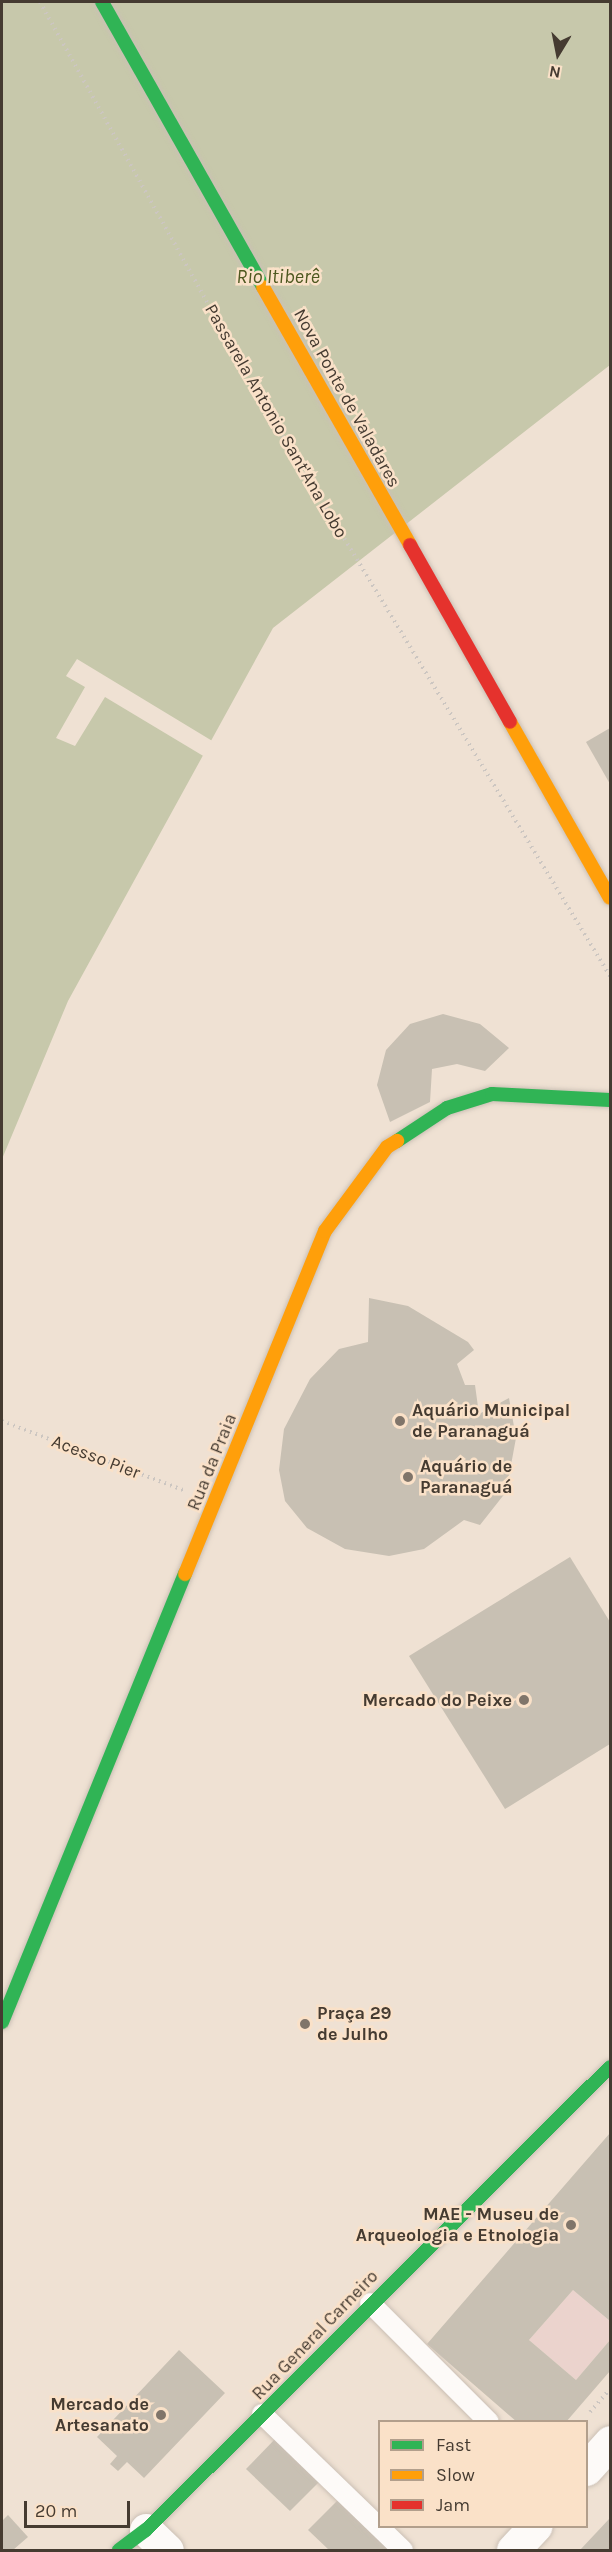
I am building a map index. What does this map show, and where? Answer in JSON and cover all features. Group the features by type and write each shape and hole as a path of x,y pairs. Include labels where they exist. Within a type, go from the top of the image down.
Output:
{"street":[{"name":"Nova Ponte de Valadares","path":"102,2 610,898"},
{"name":"Rua da Praia","path":"2,2022 325,1231 387,1147 447,1108 492,1094 610,1100"},
{"name":"Rua General Carneiro","path":"120,2550 157,2540 262,2414 370,2303 610,2067"},
{"path":"588,2467 610,2442"},
{"path":"513,2550 533,2528"}],"lane":[{"path":"370,2303 488,2420"},
{"path":"262,2414 378,2526"},
{"path":"380,2528 403,2550"}],"path":[{"name":"Passarela Antonio Sant'Ana Lobo","path":"40,2 279,431 521,836 610,976"},
{"name":"Acesso Pier","path":"2,1421 190,1493"},
{"path":"583,2420 610,2389"}],"shaded area":[{"path":"573,2290 610,2321 610,2340 576,2380 529,2340"}],"water":[{"name":"Rio Itiberê","path":"2,2 610,2 610,365 273,628 68,1001 2,1159"}],"pier":[{"path":"77,659 214,742 205,757 105,697 75,746 56,738 85,687 66,676"}],"building":[{"path":"610,728 610,784 586,742"},
{"path":"443,1014 480,1024 509,1048 485,1071 457,1064 432,1069 430,1102 390,1122 377,1085 386,1050 410,1024"},
{"name":"Aquário Municipal de Paranaguá","path":"369,1298 408,1306 468,1342 474,1350 457,1364 465,1385 475,1385 479,1414 509,1398 516,1438 506,1492 480,1525 464,1520 424,1549 389,1556 345,1549 307,1528 285,1501 279,1470 284,1429 310,1379 339,1349 368,1342"},
{"name":"Mercado do Peixe","path":"570,1557 610,1622 610,1744 505,1809 409,1656"},
{"name":"MAE - Museu de Arqueologia e Etnologia","path":"610,2133 610,2321 573,2290 529,2340 576,2380 610,2340 610,2371 568,2420 515,2420 427,2344"},
{"name":"Mercado de Artesanato","path":"179,2350 225,2393 144,2478 127,2462 118,2471 110,2464 117,2456 97,2437"},
{"path":"277,2437 321,2480 290,2511 246,2469"},
{"path":"338,2500 389,2550 329,2550 308,2530"},
{"path":"8,2515 28,2537 13,2550 2,2550 2,2521"},
{"path":"610,2518 610,2550 580,2550"}],"traffic: fast":[{"path":"102,2 263,287"},
{"path":"397,1141 447,1108 492,1094 610,1100"},
{"path":"2,2022 185,1574"},
{"path":"119,2550 146,2530 610,2067"}],"traffic: slow":[{"path":"263,287 410,545"},
{"path":"510,722 610,898"},
{"path":"185,1574 325,1231 387,1147 397,1141"}],"traffic: jam":[{"path":"410,545 510,722"}],"place":[{"name":"Aquário Municipal de Paranaguá","path":"400,1421"},
{"name":"Aquário de Paranaguá","path":"408,1477"},
{"name":"Mercado do Peixe","path":"524,1700"},
{"name":"Praça 29 de Julho","path":"305,2024"},
{"name":"MAE - Museu de Arqueologia e Etnologia","path":"571,2225"},
{"name":"Mercado de Artesanato","path":"161,2415"}]}
